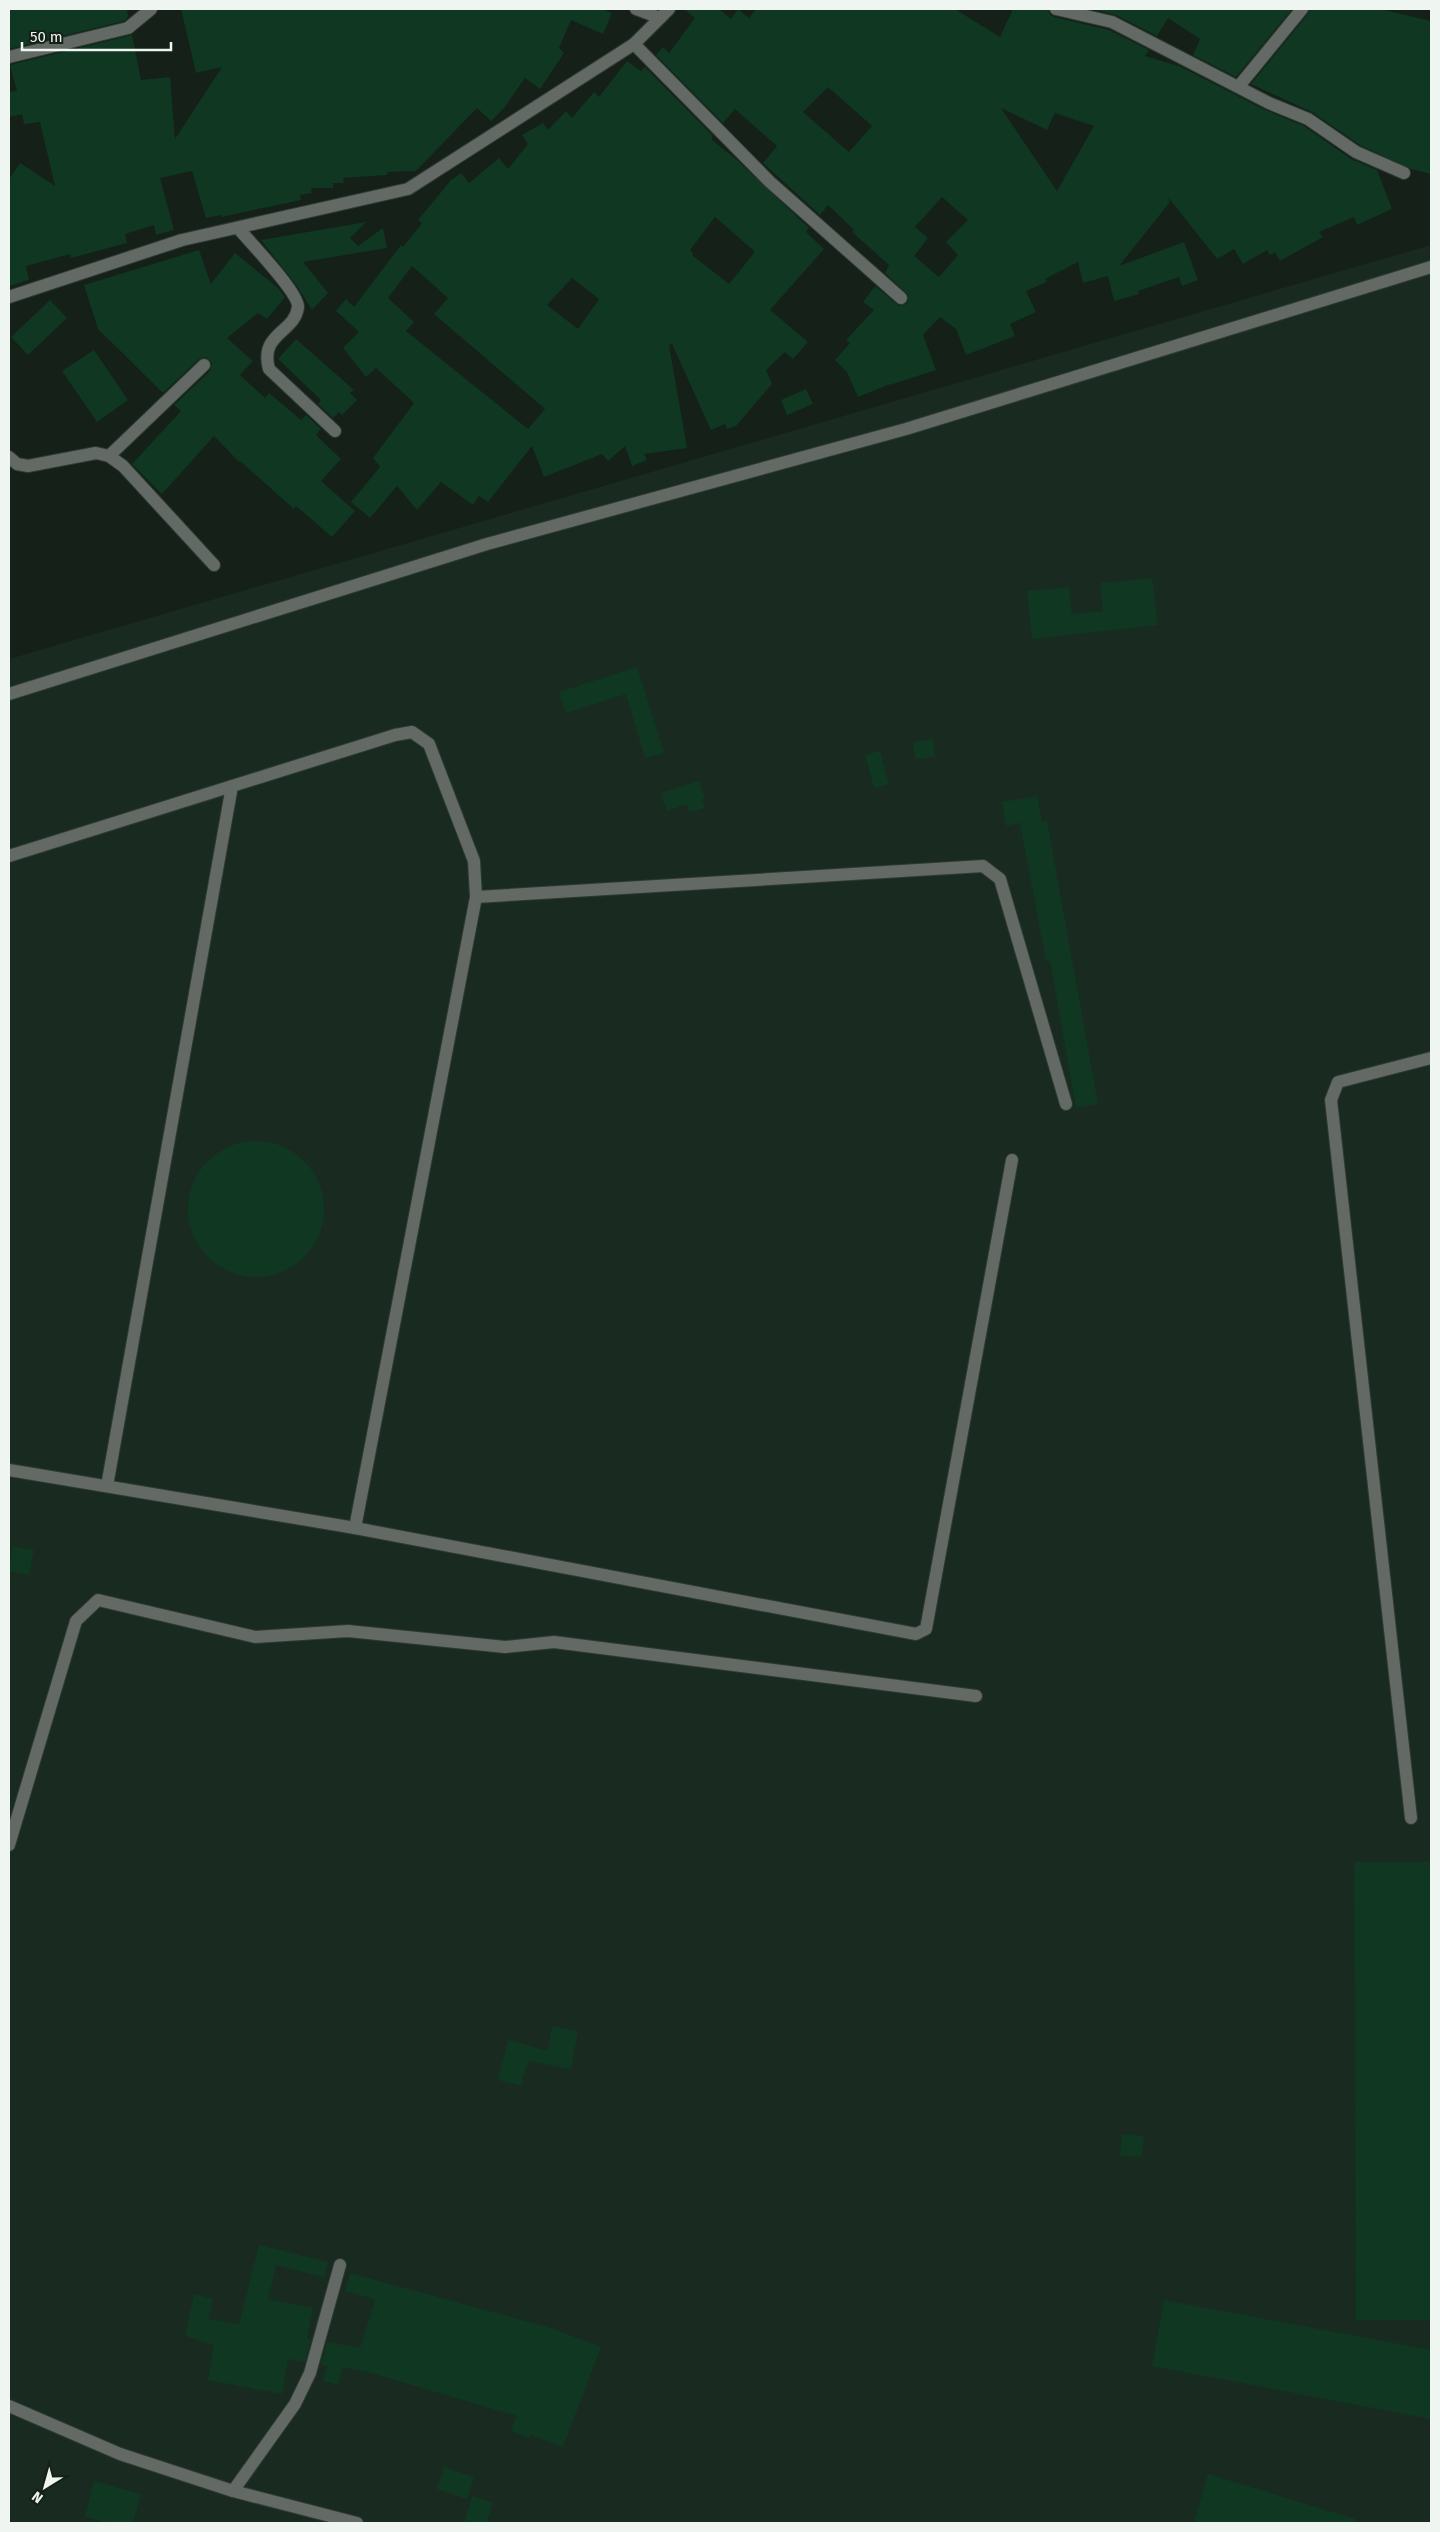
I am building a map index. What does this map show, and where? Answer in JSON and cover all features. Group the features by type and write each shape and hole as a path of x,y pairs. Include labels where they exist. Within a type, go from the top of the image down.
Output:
{"street":[{"path":"9,57 128,28 152,9"},
{"path":"636,9 665,13"},
{"path":"1056,9 1112,22 1269,103 1308,119 1356,152 1404,173"},
{"path":"1239,86 1302,9"},
{"path":"9,297 182,240 408,190 634,44 665,13"},
{"path":"634,44 770,182 901,298"},
{"path":"238,228 285,282 295,296 298,306 295,315 270,344 266,356 270,369 335,431"},
{"path":"9,694 488,544 906,429 1431,267"},
{"path":"109,456 204,366"},
{"path":"9,457 17,464 28,466 96,453 109,456 123,466 214,565"},
{"path":"9,856 412,732 429,744 474,861 476,897 355,1528"},
{"path":"107,1486 232,786"},
{"path":"476,897 982,866 1000,879 1066,1104"},
{"path":"1411,1818 1331,1100 1338,1082 1431,1058"},
{"path":"9,1470 355,1528 916,1634 926,1629 1012,1160"},
{"path":"9,1845 76,1621 98,1600 255,1637 348,1631 505,1647 554,1642 976,1696"},
{"path":"233,2491 295,2404 310,2373 340,2265"},
{"path":"9,2406 120,2454 233,2491 356,2523"}],"shaded area":[{"path":"1431,245 1431,2523 9,2523 9,659"}],"building":[{"path":"9,9 127,9 128,17 124,21 9,49"},
{"path":"181,9 602,9 612,13 603,34 571,20 559,48 564,53 540,89 525,78 504,108 491,121 477,108 416,171 387,172 387,175 343,178 344,183 333,183 333,188 311,188 312,193 300,195 301,200 221,217 221,215 206,218 192,171 160,178 174,230 156,235 154,225 125,234 127,243 71,258 70,254 26,266 29,280 9,286 9,179 20,163 55,186 40,122 24,124 22,114 9,117 9,92 17,91 10,65 132,35 141,80 170,77 175,139 222,67 196,73"},
{"path":"684,9 719,9 731,19 738,9 749,18 756,9 955,9 1000,37 1013,9 1048,9 1050,15 1054,17 1109,30 1149,50 1145,56 1179,66 1265,110 1304,126 1351,159 1377,170 1392,209 1357,225 1354,217 1319,232 1323,237 1280,261 1275,252 1270,255 1267,250 1243,264 1234,249 1217,259 1168,197 1170,202 1119,266 1184,242 1198,280 1182,286 1179,277 1138,291 1139,294 1114,301 1108,276 1083,283 1078,262 1045,279 1047,282 1026,291 1036,312 1010,324 1015,336 966,355 956,329 940,317 923,335 936,370 890,384 858,397 847,372 835,360 850,343 846,340 874,310 863,302 875,286 899,306 907,304 908,295 885,273 889,265 852,232 854,230 828,205 820,215 763,163 777,146 735,109 723,123 656,55 663,47 669,53 695,18","holes":["828,87 872,126 849,152 803,112","1001,108 1047,130 1055,113 1094,126 1057,191","942,197 968,220 946,242 958,255 939,277 914,256 928,238 915,227"]},
{"path":"1091,9 1292,9 1236,77 1193,55 1200,39 1168,18 1157,36 1116,15"},
{"path":"1310,9 1380,9 1431,21 1431,174 1411,169 1360,145 1312,112 1251,84 1308,14"},
{"path":"627,61 641,71 645,67 712,135 712,140 737,160 809,228 806,232 824,249 770,310 808,342 793,359 785,352 766,370 772,384 736,426 727,429 725,424 711,430 672,344 669,345 687,448 644,454 647,460 632,466 625,446 608,461 602,454 544,477 532,446 488,502 479,496 473,505 441,482 417,510 397,486 370,518 351,502 380,467 373,458 414,403 376,368 366,377 343,348 359,332 336,311 346,299 354,307 401,245 403,247 422,223 418,220 451,180 461,173 469,183 499,158 508,169 528,144 522,135 543,123 548,130 566,111 572,118 594,92 599,97","holes":["715,217 754,251 729,284 692,255 693,253 690,250","412,266 448,298 434,314 545,409 528,429 406,331 414,322 388,298","572,278 599,299 578,329 547,305"]},
{"path":"366,222 350,238 358,246 383,228 387,248 303,262 328,293 312,310 297,286 261,240"},
{"path":"199,250 211,284 235,253 278,288 285,297 267,319 258,313 227,338 253,361 240,375 265,398 269,393 301,420 306,415 321,429 316,435 341,459 321,481 355,511 332,537 296,506 294,509 239,462 214,436 162,494 132,464 181,411 174,405 210,371 212,363 206,357 199,359 163,393 98,329 84,285"},
{"path":"50,300 67,318 28,355 11,337"},
{"path":"296,339 354,390 350,393 357,400 342,415 339,412 333,418 318,404 321,400 278,359"},
{"path":"94,350 128,400 97,422 62,371"},
{"path":"806,389 813,404 787,415 781,400"},
{"path":"1152,578 1158,625 1032,639 1027,591 1069,587 1072,614 1103,611 1100,583"},
{"path":"637,667 664,753 645,758 626,694 566,713 559,692"},
{"path":"933,739 935,757 915,759 913,742"},
{"path":"880,751 889,784 874,788 865,755"},
{"path":"699,781 705,798 702,799 705,808 689,812 687,804 667,811 661,793"},
{"path":"1037,796 1042,822 1047,821 1098,1104 1076,1108 1050,961 1046,961 1020,823 1006,826 1002,802"},
{"path":"256,1141 282,1146 294,1152 304,1161 313,1171 319,1183 324,1209 319,1235 313,1247 304,1257 294,1266 282,1272 256,1277 230,1272 218,1266 208,1257 199,1247 193,1235 188,1209 193,1183 199,1171 208,1161 218,1152 230,1146"},
{"path":"13,1546 34,1550 29,1575 9,1571"},
{"path":"1354,1862 1431,1862 1431,2320 1356,2320"},
{"path":"552,2026 578,2031 571,2069 528,2061 521,2086 498,2080 508,2040 548,2051"},
{"path":"1122,2134 1144,2136 1142,2157 1120,2156"},
{"path":"259,2245 328,2262 324,2277 276,2265 268,2299 313,2308 307,2338 311,2339 305,2362 288,2359 282,2394 208,2380 214,2345 185,2336 194,2294 213,2299 208,2319 239,2324"},
{"path":"350,2273 551,2328 601,2347 563,2447 531,2435 529,2438 511,2431 517,2416 368,2372 343,2367 338,2385 323,2381 327,2366 321,2365 327,2342 360,2348 374,2304 374,2299 345,2291"},
{"path":"1164,2300 1431,2350 1431,2419 1152,2366"},
{"path":"444,2467 474,2477 467,2499 437,2489"},
{"path":"1208,2474 1355,2519 1354,2523 1194,2523"},
{"path":"94,2481 141,2494 133,2523 108,2523 85,2517"},
{"path":"472,2496 493,2502 487,2523 464,2523"}]}
